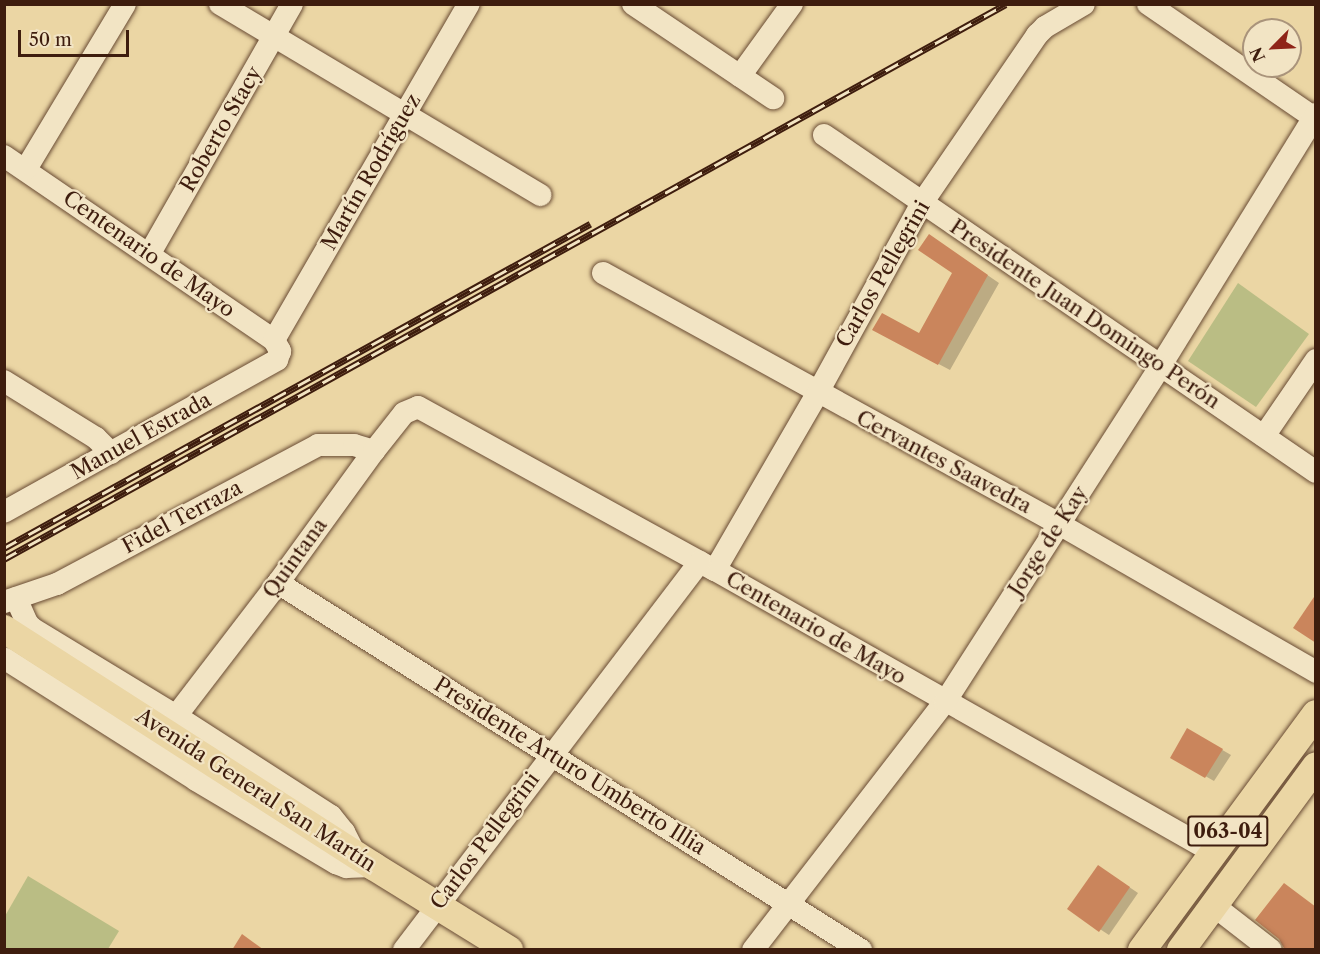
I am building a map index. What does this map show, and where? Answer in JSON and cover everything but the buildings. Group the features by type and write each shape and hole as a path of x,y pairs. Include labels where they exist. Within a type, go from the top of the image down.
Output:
{"main road":[{"name":"Avenida General San Martín","path":"4,629 364,860 509,950"},
{"name":"063-04","path":"1142,950 1316,714"},
{"name":"063-04","path":"1181,950 1316,766"}],"street":[{"path":"26,169 125,4"},
{"path":"220,4 405,112 540,195"},
{"name":"Roberto Stacy","path":"150,253 292,4"},
{"name":"Martín Rodríguez","path":"275,350 405,112 470,4"},
{"path":"633,4 773,99"},
{"path":"740,76 792,4"},
{"name":"Carlos Pellegrini","path":"404,950 551,754 707,566 817,394 852,326 922,203 1037,34 1084,4"},
{"path":"1148,4 1315,117"},
{"name":"Jorge de Kay","path":"753,950 945,702 1161,365 1315,117"},
{"name":"Presidente Juan Domingo Perón","path":"824,135 1316,472"},
{"name":"Centenario de Mayo","path":"4,156 150,253 275,350"},
{"name":"Cervantes Saavedra","path":"603,273 817,394 1059,524 1316,672"},
{"name":"Manuel Estrada","path":"4,512 111,453 275,350"},
{"path":"1264,436 1316,360"},
{"path":"4,381 96,438 111,453"},
{"name":"Centenario de Mayo","path":"418,406 707,566 1213,852"},
{"name":"Quintana","path":"176,716 278,583 368,449 404,412 418,406"},
{"name":"Fidel Terraza","path":"10,600 57,584 318,445 368,449"},
{"name":"Presidente Arturo Umberto Illia","path":"278,583 861,950"},
{"path":"4,658 196,780 336,863 346,867 364,860 331,816 176,716 33,628 10,600"},
{"path":"1213,905 1271,950"}],"green space":[{"path":"1238,283 1309,334 1256,407 1188,361"},
{"path":"28,876 119,931 108,949 5,949 5,916"}],"railway":[{"path":"4,559 1006,4"},
{"path":"4,548 590,224"}]}
